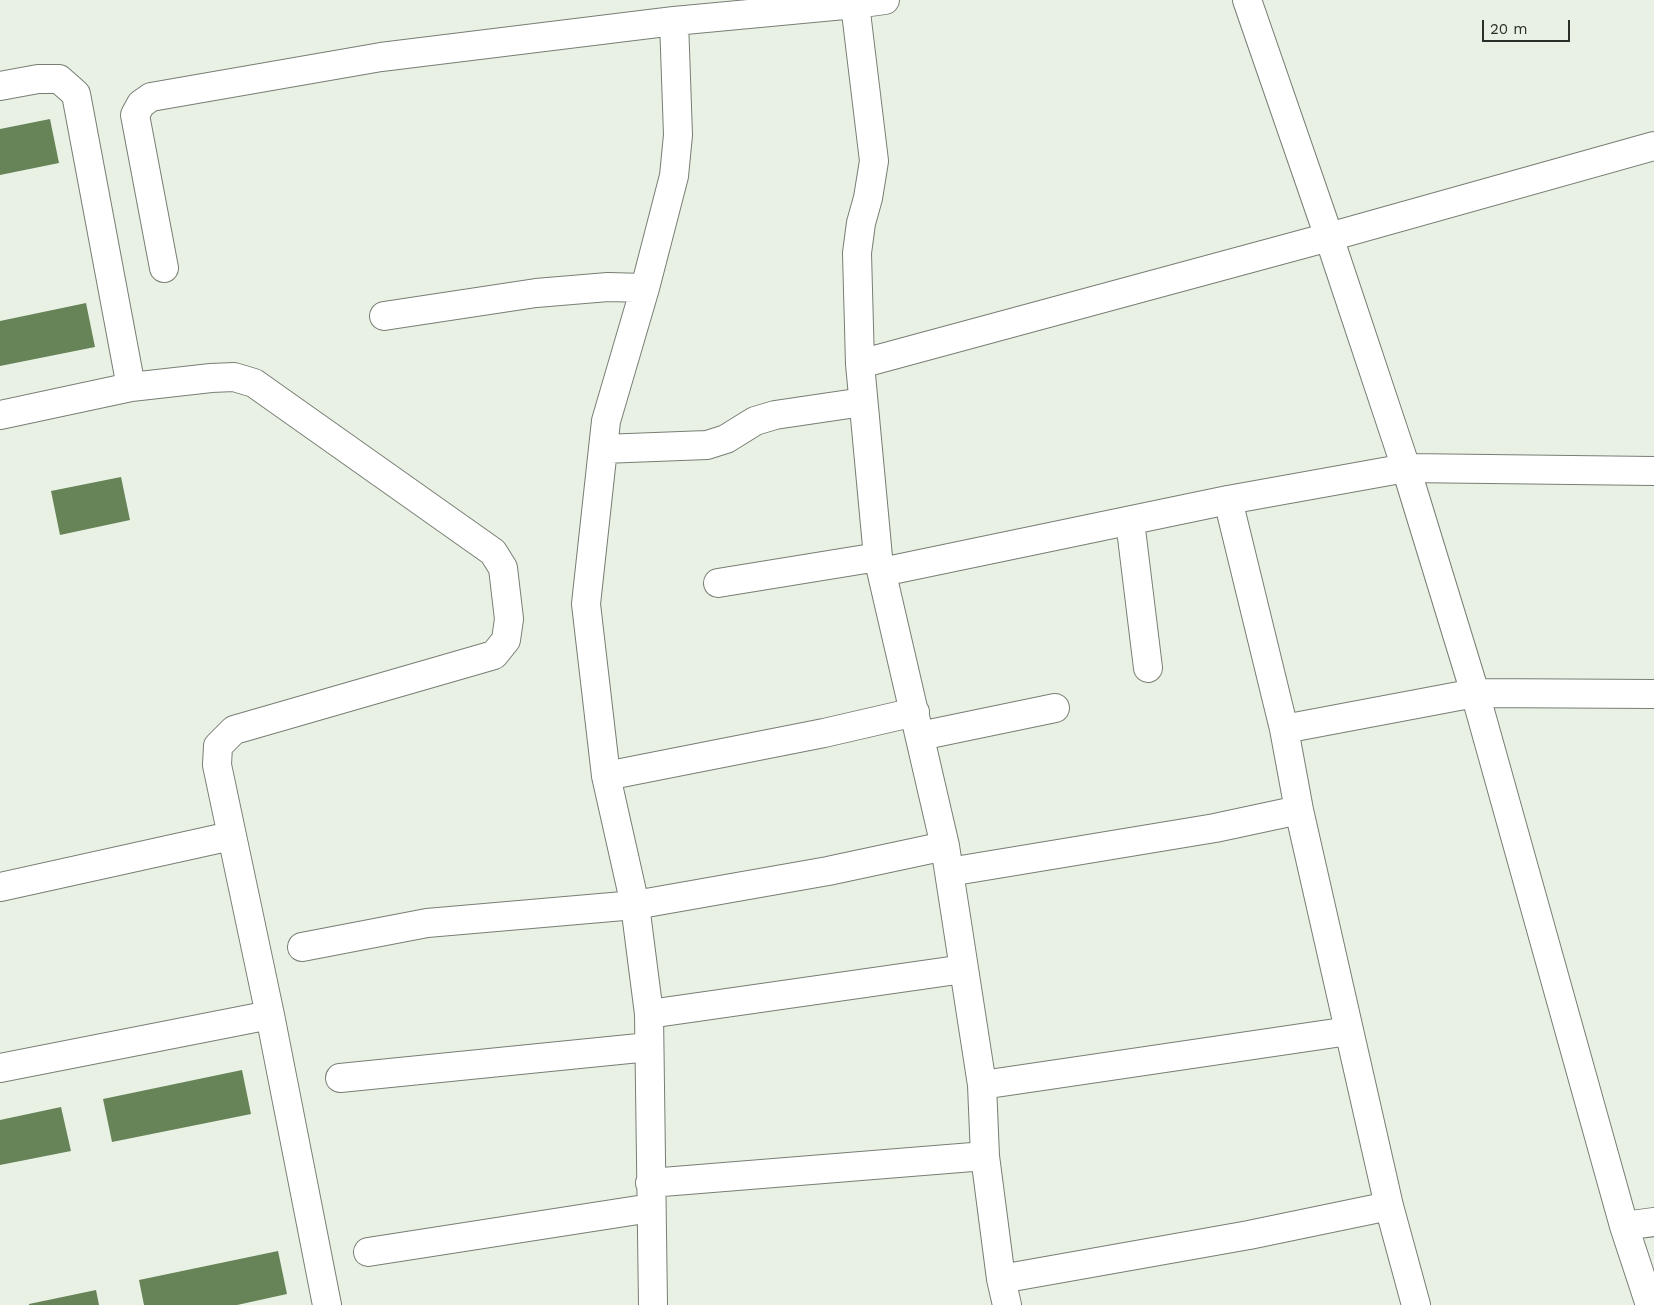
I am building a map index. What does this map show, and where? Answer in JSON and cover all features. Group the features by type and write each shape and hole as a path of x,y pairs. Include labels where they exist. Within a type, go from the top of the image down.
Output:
{"street":[{"path":"164,268 136,115 141,104 150,97 381,57 674,21 885,0"},
{"path":"1247,0 1406,468 1475,694 1624,1226 1650,1305"},
{"path":"855,4 874,161 868,198 860,223 857,253 860,364 880,564 947,859 982,1085 984,1156 1004,1292 1249,1234 1389,1206"},
{"path":"653,1305 649,1014 635,905 606,776 586,604 606,421 646,288 674,176 678,135 674,21"},
{"path":"0,86 38,79 60,79 76,94 131,387"},
{"path":"860,364 1329,237 1654,146"},
{"path":"384,316 536,293 608,287 646,288"},
{"path":"0,415 131,387 234,377 254,383 493,552 503,568 509,619 506,640 494,655 234,730 218,746 217,764 231,836 270,1015 327,1305"},
{"path":"603,449 706,445 726,439 755,421 775,415 863,402"},
{"path":"718,583 880,564 1130,520 1228,500 1406,468 1654,471"},
{"path":"1228,500 1284,730 1299,810 1389,1206 1416,1305"},
{"path":"1130,520 1148,668"},
{"path":"1284,730 1475,694 1654,694"},
{"path":"606,776 824,733 1055,708"},
{"path":"302,947 427,923 635,905 828,871 1215,828 1299,810"},
{"path":"0,887 231,836"},
{"path":"649,1014 964,969"},
{"path":"0,1068 270,1015"},
{"path":"982,1085 1349,1031"},
{"path":"340,1078 649,1046"},
{"path":"368,1252 651,1196 984,1156"},
{"path":"1624,1226 1654,1222"}],"building":[{"path":"50,119 59,163 0,175 0,129"},
{"path":"86,303 95,347 0,366 0,321"},
{"path":"121,477 130,520 60,535 51,491"},
{"path":"242,1070 251,1114 112,1142 103,1099"},
{"path":"61,1107 71,1151 0,1165 0,1120"},
{"path":"278,1251 287,1294 237,1305 144,1305 139,1280"},
{"path":"96,1290 99,1305 29,1305 29,1304"}]}
